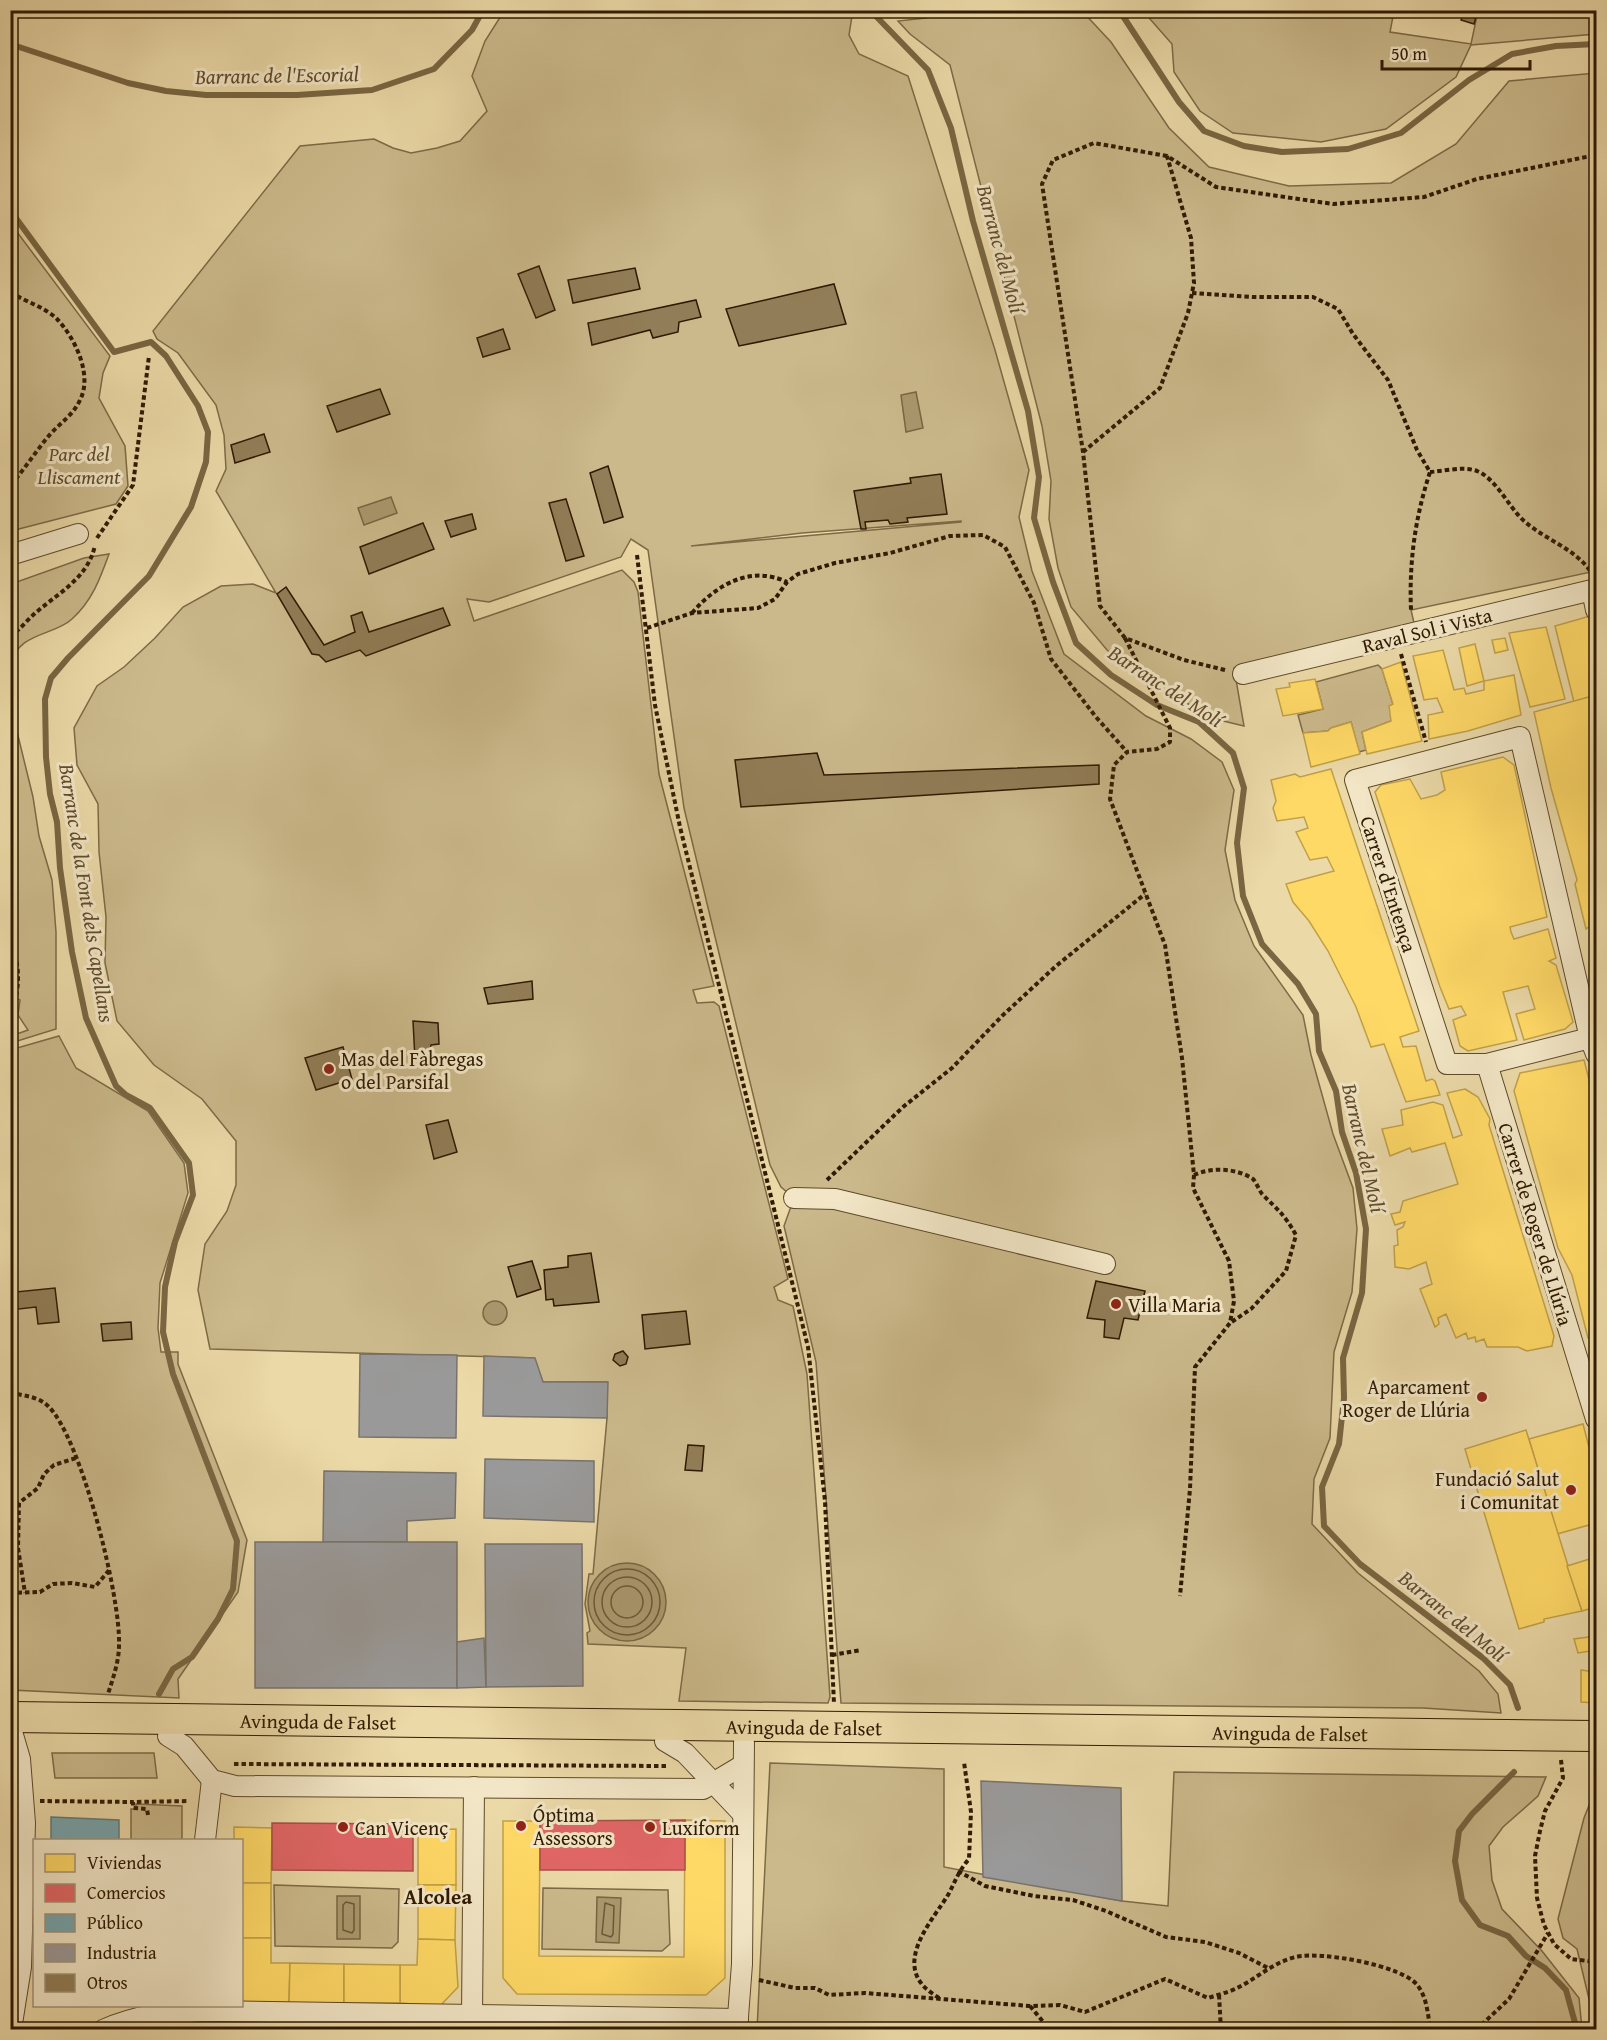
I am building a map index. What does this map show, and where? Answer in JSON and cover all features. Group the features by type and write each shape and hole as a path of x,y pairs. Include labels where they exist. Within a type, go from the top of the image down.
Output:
{"main road":[{"name":"Avinguda de Falset","path":"11,1729 835,1726 1596,1736"},
{"name":"Avinguda de Falset","path":"11,1729 668,1753 1596,1753"}],"street":[{"path":"10,555 78,534"},
{"name":"Raval Sol i Vista","path":"1243,674 1592,591 1596,610"},
{"path":"1431,759 1520,737 1593,1046 1486,1065"},
{"name":"Carrer d'Entença","path":"1431,759 1355,780 1447,1064 1486,1065"},
{"name":"Carrer de Roger de Llúria","path":"1486,1065 1592,1385 1596,1419"},
{"path":"801,1198 835,1199 904,1214 1038,1250 1105,1264"},
{"path":"11,1729 20,1759 25,1823 21,1967 11,2030"},
{"path":"168,1736 184,1746 212,1780 205,1839"},
{"path":"668,1753 685,1753 743,1814"},
{"path":"103,2030 132,2017 203,2008 737,2024 741,1978 744,1754"},
{"name":"Avinguda de Falset","path":"212,1780 235,1786 703,1789 714,1783 744,1754"},
{"path":"472,2016 474,1787"}],"path":[{"path":"1230,1323 1234,1301 1229,1261 1193,1188 1194,1175 1165,945 1110,799 1110,780 1114,765 1127,752 1157,749 1170,742 1170,728 1125,638 1100,606 1083,452 1042,184 1053,160 1094,143 1167,156 1216,187 1333,204 1424,197 1478,179 1596,155"},
{"path":"1083,452 1160,388 1188,313 1194,283 1191,238 1167,156"},
{"path":"1192,293 1253,297 1313,297 1338,309 1388,380 1417,450 1430,472 1410,556 1411,610"},
{"path":"10,298 17,296 56,318 69,335 82,363 84,383 81,399 66,420 48,436 10,486"},
{"path":"10,637 76,579 92,557 96,540 133,485 149,356"},
{"path":"1430,472 1462,469 1478,472 1522,519 1583,560 1591,572"},
{"path":"647,628 692,613 758,608 775,599 788,582 798,574 835,563 890,554 950,536 983,535 1005,547 1034,603 1051,659 1095,717 1127,752"},
{"path":"637,555 655,705 680,828 808,1347 825,1501 835,1726"},
{"path":"692,613 724,585 744,578 764,574 788,582"},
{"path":"1125,638 1184,660 1243,674"},
{"path":"1400,650 1431,759"},
{"path":"10,742 14,759 10,805"},
{"path":"801,1198 903,1107 952,1068 1002,1016 1056,966 1145,894"},
{"path":"10,940 17,958 19,975 16,997"},
{"path":"1180,1596 1190,1489 1196,1367 1230,1323 1251,1310 1287,1271 1296,1235 1284,1213 1262,1194 1254,1179 1208,1168 1194,1175"},
{"path":"10,1392 34,1396 49,1407 66,1434 76,1458 110,1569 120,1644 108,1695"},
{"path":"10,1510 38,1488 44,1474 54,1465 76,1458"},
{"path":"19,1503 18,1548 25,1593"},
{"path":"10,1593 40,1592 53,1584 72,1583 95,1587 110,1569"},
{"path":"832,1655 861,1650"},
{"path":"225,1763 668,1753"},
{"path":"1560,1753 1563,1778 1545,1811 1535,1856 1537,1898 1548,1933 1554,1944 1571,1959 1596,1962"},
{"path":"939,1999 920,1982 915,1962 919,1942 949,1893 958,1871 969,1859 970,1796 964,1762"},
{"path":"36,1801 189,1801"},
{"path":"133,1802 133,1808 147,1809 148,1815"},
{"path":"958,1871 985,1886 1034,1896 1073,1900 1106,1911 1166,1937 1205,1942 1239,1953 1269,1968"},
{"path":"1476,2030 1509,1999 1548,1933"},
{"path":"741,1978 778,1982 795,1988 815,1988 829,1995 865,1993 1030,2006 1060,2005 1085,2012 1165,1979 1208,1998 1235,1989 1269,1968 1296,1956 1336,1958 1388,1967 1417,1984 1428,2003 1431,2030"},
{"path":"1219,1995 1221,2030"},
{"path":"1030,2006 1050,2030"}],"green space":[{"path":"504,11 848,11 852,16 849,35 859,54 908,76 995,350 1029,470 1019,517 1032,571 1064,654 1146,716 1191,739 1222,762 1234,790 1225,850 1235,900 1254,946 1303,1015 1311,1055 1333,1134 1353,1188 1357,1229 1352,1292 1334,1352 1330,1438 1314,1479 1312,1524 1358,1573 1479,1671 1498,1694 1501,1713 1423,1708 841,1703 816,1362 784,1226 794,1198 781,1187 770,1165 684,808 648,550 631,539 621,557 489,602 467,599 474,621 622,570 634,582 638,592 659,774 714,986 693,990 697,1003 714,1002 719,1006 788,1279 774,1287 778,1300 793,1306 807,1374 830,1697 828,1703 679,1701 686,1648 588,1644 587,1633 590,1631 585,1604 589,1574 593,1574 607,1418 607,1382 543,1382 534,1358 210,1349 198,1290 205,1244 227,1211 236,1185 236,1141 202,1099 154,1065 117,1021 105,963 106,917 99,852 98,804 77,765 74,728 97,686 124,667 183,607 221,586 253,584 276,593 216,491 226,469 224,435 216,405 178,353 157,339 153,331 300,146 374,139 411,153 460,141 487,111 472,76 485,41","holes":["961,522 691,546 802,533"]},
{"path":"947,11 1082,11 1111,42 1169,128 1209,167 1289,186 1391,183 1456,144 1509,81 1596,73 1596,571 1411,610 1414,623 1234,668 1244,726 1215,719 1149,682 1107,650 1071,607 1058,568 1049,519 1051,481 1042,426 950,65 910,34 898,21 926,18"},
{"path":"1143,11 1394,11 1390,32 1471,44 1478,11 1596,11 1596,34 1471,45 1456,77 1386,129 1321,142 1233,133 1200,111 1174,72 1172,44"},
{"name":"Parc del Lliscament","path":"11,224 110,356 103,373 99,398 125,446 128,486 116,504 11,531"},
{"path":"109,554 95,589 79,612 64,625 28,640 15,654 11,665 11,584 84,558"},
{"path":"1378,665 1382,669 1393,704 1391,721 1362,732 1366,750 1359,752 1351,722 1328,731 1303,733 1298,715 1323,709 1316,682"},
{"path":"10,703 33,797 39,836 52,880 56,932 56,1029 11,1043 11,1036 28,1030 18,1015 20,1000 11,996"},
{"path":"59,1036 76,1068 148,1111 184,1163 188,1193 160,1283 158,1328 161,1352 178,1352 178,1364 247,1540 238,1592 178,1679 179,1698 11,1690 10,1050"},
{"path":"52,1753 154,1753 157,1778 55,1778"},
{"path":"770,1763 944,1769 944,1867 1122,1901 1168,1906 1174,1772 1546,1777 1538,1796 1503,1827 1489,1846 1492,1880 1502,1909 1542,1951 1579,1998 1582,2029 757,2030"},
{"path":"1596,1788 1596,2028 1577,1949 1563,1938 1558,1919 1584,1818"},
{"path":"136,1804 182,1806 182,1839 131,1839 131,1809 136,1809"},
{"path":"274,1885 399,1889 398,1942 392,1948 275,1946"},
{"path":"543,1888 668,1890 670,1944 662,1951 542,1949"}],"water":[{"path":"916,392 923,428 906,432 901,395"},
{"path":"391,497 397,513 364,525 358,508"},
{"path":"495,1301 500,1302 506,1308 506,1318 500,1324 495,1325 490,1324 484,1318 483,1313 484,1308 490,1302"},
{"path":"627,1563 642,1566 654,1575 663,1587 666,1602 663,1617 654,1629 642,1638 627,1641 612,1638 600,1629 591,1617 588,1602 591,1587 600,1575 612,1566"},
{"path":"337,1896 360,1896 360,1939 337,1939"},
{"path":"597,1897 621,1898 619,1943 596,1942"}],"building: Viviendas":[{"path":"1590,616 1596,644 1596,695 1574,702 1555,626"},
{"path":"1546,627 1565,699 1530,707 1509,633"},
{"path":"1505,638 1508,650 1495,653 1492,640"},
{"path":"1475,644 1484,681 1467,686 1459,648"},
{"path":"1443,650 1454,690 1464,688 1466,694 1484,690 1484,681 1514,675 1521,715 1468,731 1429,739 1428,715 1443,712 1437,698 1424,700 1413,656"},
{"path":"1401,662 1422,741 1367,754 1362,732 1391,721 1389,706 1393,704 1382,669"},
{"path":"1315,679 1323,709 1283,716 1276,689 1290,687 1289,683"},
{"path":"1596,695 1596,949 1590,926 1586,929 1575,884 1577,880 1551,788 1534,712"},
{"path":"1351,722 1360,754 1311,767 1303,733 1328,731"},
{"path":"1503,757 1514,765 1547,917 1510,927 1511,932 1514,939 1548,929 1556,958 1549,961 1556,965 1573,1022 1565,1029 1524,1040 1516,1014 1535,1009 1528,986 1503,992 1517,1040 1468,1051 1460,1046 1453,1020 1466,1015 1461,1006 1449,1009 1440,987 1375,792 1381,785 1410,779 1421,799 1437,795 1445,790 1441,772"},
{"path":"1331,769 1419,1031 1400,1037 1403,1047 1416,1046 1426,1081 1432,1079 1435,1081 1440,1095 1406,1102 1384,1044 1371,1047 1356,1007 1328,951 1309,921 1293,902 1286,884 1334,871 1327,857 1310,860 1296,832 1308,828 1304,817 1277,821 1273,808 1276,801 1271,780 1295,774 1300,777"},
{"path":"1596,949 1596,974 1591,952"},
{"path":"1584,1060 1596,1107 1596,1342 1588,1338 1572,1275 1558,1248 1514,1091 1520,1073"},
{"path":"1465,1089 1478,1097 1490,1119 1489,1125 1554,1336 1552,1346 1527,1351 1518,1347 1487,1347 1484,1339 1476,1342 1475,1337 1468,1339 1466,1333 1456,1338 1446,1314 1438,1318 1439,1324 1435,1327 1420,1289 1432,1284 1426,1262 1409,1269 1395,1267 1394,1246 1398,1245 1397,1230 1403,1227 1405,1222 1395,1225 1391,1214 1400,1212 1403,1201 1458,1184 1445,1143 1412,1152 1410,1148 1390,1156 1382,1129 1403,1125 1401,1110 1433,1102 1443,1105 1453,1138 1462,1135 1447,1093"},
{"name":"Fundació Salut i Comunitat","path":"1583,1424 1596,1474 1596,1550 1589,1525 1557,1534 1529,1439"},
{"path":"1526,1430 1582,1611 1544,1619 1544,1622 1519,1629 1465,1449"},
{"name":"Fundació Salut i Comunitat","path":"1596,1557 1596,1607 1582,1611 1567,1566"},
{"path":"1596,1636 1596,1660 1590,1651 1578,1653 1574,1639"},
{"path":"1581,1670 1596,1672 1596,1703 1581,1702"},
{"path":"685,1820 725,1821 725,1978 706,1995 517,1994 503,1978 503,1821 540,1821 539,1956 684,1957"},
{"path":"234,1827 272,1828 271,1883 243,1883 243,1839 234,1839"},
{"path":"456,1829 456,1885 418,1885 418,1830"},
{"path":"243,1883 271,1883 271,1938 243,1938"},
{"path":"418,1885 456,1885 455,1940 418,1939"},
{"path":"243,1938 271,1938 271,1963 290,1963 289,2003 246,2003 243,2000"},
{"path":"418,1939 455,1940 458,1987 440,2006 400,2003 400,1965 417,1965"},
{"path":"290,1963 344,1964 344,2003 289,2003"},
{"path":"344,1964 400,1965 400,2003 344,2003"}],"building: Comercios":[{"path":"685,1820 685,1870 540,1870 540,1821"},
{"path":"272,1823 413,1824 413,1871 272,1870"}],"building: Público":[{"path":"51,1817 119,1820 119,1839 51,1839"}],"building: Industria":[{"path":"360,1354 457,1355 456,1438 359,1437"},
{"path":"484,1356 535,1358 543,1382 608,1382 607,1418 483,1416"},
{"path":"485,1459 594,1461 594,1522 484,1518"},
{"path":"324,1471 456,1473 455,1518 407,1521 407,1542 323,1542"},
{"path":"255,1542 457,1542 457,1688 255,1688"},
{"path":"485,1544 582,1544 583,1686 486,1687"},
{"path":"484,1638 486,1687 457,1688 457,1642"},
{"path":"981,1781 1121,1788 1122,1901 983,1877"}],"building: Otros":[{"path":"1464,10 1478,10 1474,24 1461,20"},
{"path":"539,266 555,310 536,318 518,274"},
{"path":"635,268 640,289 573,303 568,280"},
{"path":"834,284 846,324 739,346 726,309"},
{"path":"696,300 701,317 679,322 678,332 653,338 650,330 592,345 588,323"},
{"path":"503,329 510,349 483,357 477,338"},
{"path":"380,389 390,414 337,432 327,406"},
{"path":"264,434 270,452 235,463 231,445"},
{"path":"608,466 623,517 604,523 590,473"},
{"path":"941,474 947,514 907,518 908,522 890,524 888,520 865,522 866,529 861,529 854,491 911,483 910,478"},
{"path":"566,499 584,556 566,561 549,503"},
{"path":"472,514 476,529 451,537 445,521"},
{"path":"423,523 434,549 369,574 360,547"},
{"path":"286,587 324,645 355,632 351,616 362,612 369,632 443,608 450,625 366,656 360,650 326,662 319,655 312,654 277,594"},
{"path":"817,753 824,775 1099,765 1099,784 741,807 735,760"},
{"path":"532,981 533,999 488,1004 484,988"},
{"path":"413,1021 438,1023 439,1044 431,1045 430,1051 425,1051 425,1057 415,1059"},
{"name":"Mas del Fàbregas o del Parsifal","path":"343,1047 352,1079 316,1090 305,1058"},
{"path":"448,1120 457,1152 434,1159 426,1125"},
{"path":"591,1253 599,1302 554,1306 553,1299 546,1300 544,1270 568,1267 568,1256"},
{"path":"532,1261 541,1289 517,1297 508,1267"},
{"name":"Villa Maria","path":"1096,1281 1145,1291 1138,1320 1124,1318 1119,1339 1104,1337 1105,1320 1087,1318"},
{"path":"15,1282 16,1292 55,1288 59,1322 38,1324 36,1307 10,1310 10,1283"},
{"path":"686,1311 690,1344 645,1349 642,1315"},
{"path":"131,1322 132,1339 103,1341 101,1324"},
{"path":"623,1351 628,1357 626,1364 620,1366 613,1360 615,1354"},
{"path":"688,1445 704,1446 702,1471 685,1470"}],"waterway":[{"name":"Barranc de l'Escorial","path":"10,44 128,83 166,91 206,95 297,95 372,90 434,69 472,30 483,10"},
{"name":"Barranc del Molí","path":"870,10 928,70 951,128 973,221 1028,411 1039,477 1034,518 1053,582 1076,643 1111,675 1157,705 1199,722 1233,753 1244,788 1237,843 1243,896 1262,944 1298,984 1316,1014 1319,1051 1336,1091 1342,1132 1356,1173 1366,1229 1362,1293 1343,1358 1344,1398 1339,1444 1322,1487 1324,1526 1360,1564 1483,1658 1510,1685 1518,1708"},
{"path":"1119,10 1179,102 1204,131 1244,146 1282,152 1348,149 1401,133 1469,80 1512,54 1556,46 1596,44"},
{"name":"Barranc de la Font dels Capellans","path":"10,210 114,352 151,342 166,356 198,406 208,432 206,462 191,507 149,576 51,678 45,699 46,757 50,794 57,822 60,868 72,952 86,1018 116,1086 126,1095 150,1108 189,1163 193,1195 175,1242 165,1287 163,1332 173,1374 237,1541 233,1589 218,1619 192,1657 173,1669 159,1694"},
{"name":"Barranc del Molí","path":"1514,1772 1472,1814 1459,1831 1455,1861 1462,1900 1480,1925 1508,1936 1526,1956 1545,1968 1566,1990 1577,2030"}],"place":[{"name":"Mas del Fàbregas o del Parsifal","path":"329,1069"},
{"name":"Villa Maria","path":"1116,1304"},
{"name":"Aparcament Roger de Llúria","path":"1482,1397"},
{"name":"Fundació Salut i Comunitat","path":"1571,1490"},
{"name":"Óptima Assessors","path":"521,1826"},
{"name":"Can Vicenç","path":"343,1827"},
{"name":"Luxiform","path":"650,1827"}],"district":[{"name":"Alcolea","path":"438,1896"}]}
